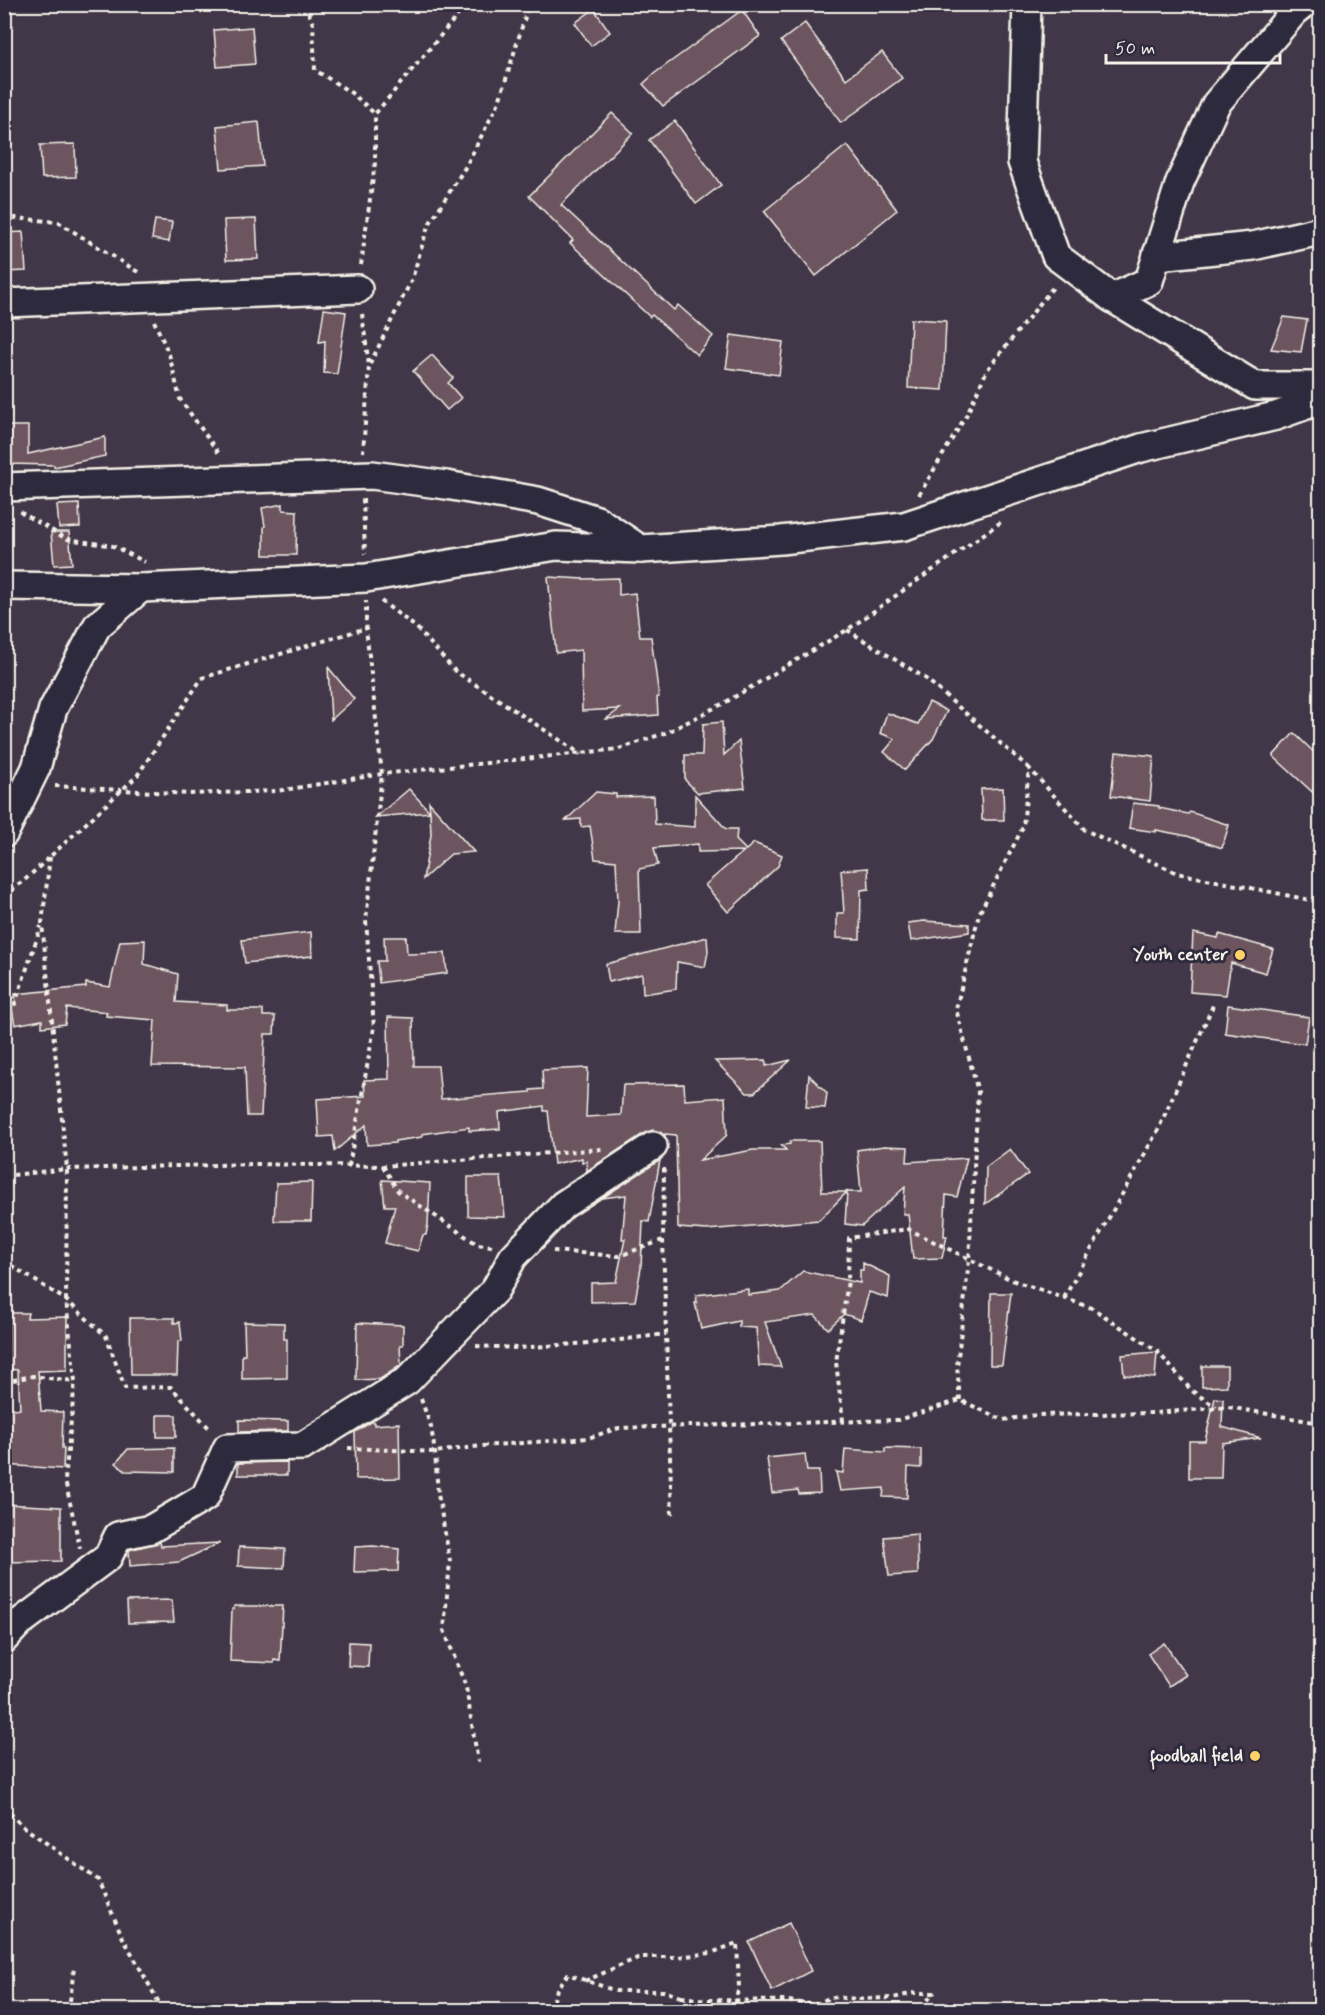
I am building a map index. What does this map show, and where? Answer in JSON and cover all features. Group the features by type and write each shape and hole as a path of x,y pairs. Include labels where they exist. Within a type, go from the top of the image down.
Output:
{"street":[{"path":"1027,4 1022,162 1056,256 1112,298 1255,386 1320,386"},
{"path":"1112,298 1149,281 1179,182 1216,104 1294,12 1304,4"},
{"path":"1157,254 1167,255 1253,246 1320,231"},
{"path":"4,303 358,289"},
{"path":"4,586 147,577 366,578 556,546 641,549 781,540 904,526 1141,448 1276,416 1312,404 1320,398"},
{"path":"10,498 372,475 538,501 597,520 641,549"},
{"path":"4,833 36,768 54,710 97,627 147,577"},
{"path":"4,1639 19,1623 108,1557 118,1536 151,1528 205,1497 227,1448 303,1446 398,1387 413,1375 495,1290 513,1257 563,1205 653,1146"}],"path":[{"path":"305,4 313,24 315,70 353,94 375,114"},
{"path":"362,462 367,420 369,366 358,289 375,163 375,114 467,4"},
{"path":"369,366 412,279 428,226 466,166 499,102 529,4"},
{"path":"904,526 924,484 967,414 987,370 1069,266"},
{"path":"349,1166 374,1028 366,920 382,774 366,628 363,497"},
{"path":"10,498 67,539 113,546 147,577"},
{"path":"28,784 188,794 277,791 382,774 619,749 668,732 726,702 847,630 1008,517"},
{"path":"366,578 372,595 417,628 455,671 582,754"},
{"path":"4,897 137,776 202,678 366,628"},
{"path":"847,630 925,678 1029,768 1085,830 1177,873 1320,902"},
{"path":"960,1400 957,1366 969,1260 978,1092 956,1009 979,914 1023,827 1029,768"},
{"path":"4,978 15,1004 42,923 50,857"},
{"path":"42,923 67,1169 66,1300 75,1381 65,1480 86,1574"},
{"path":"1064,1298 1158,1130 1214,1004"},
{"path":"653,1146 664,1142 666,1334 672,1518"},
{"path":"4,1176 67,1169 253,1164 383,1166 607,1149"},
{"path":"843,1421 836,1362 848,1281 849,1238 908,1229 1012,1280 1092,1308 1157,1351 1192,1391 1217,1408"},
{"path":"4,1261 66,1300 105,1336 125,1388 171,1387 227,1448"},
{"path":"438,1348 487,1346 517,1348 604,1342 666,1334"},
{"path":"413,1375 430,1427 435,1452 438,1494 450,1561 444,1630 466,1687 478,1762"},
{"path":"4,1382 32,1376 75,1381"},
{"path":"347,1448 435,1452 588,1438 619,1428 898,1420 960,1400 1003,1420 1036,1415 1155,1413 1228,1407 1320,1423"},
{"path":"4,1806 21,1825 98,1880 122,1936 163,2010"},
{"path":"585,1981 640,1957 678,1957 711,1953 737,1943 739,1987 733,2010"},
{"path":"69,2010 74,1968"},
{"path":"551,2010 557,1989 568,1974 616,1992 664,1991 681,1997 708,2000 789,2001 814,2005 831,1997 893,1998 914,1993 934,1993 920,2010"},
{"path":"681,1997 693,2010"}],"building":[{"path":"594,9 610,32 591,46 575,23"},
{"path":"742,10 760,36 663,106 643,84"},
{"path":"805,23 846,79 882,52 902,78 841,123 781,41"},
{"path":"252,27 255,64 217,67 214,30"},
{"path":"612,113 633,133 561,205 674,310 678,305 713,336 697,355 652,315 650,317 570,243 573,240 529,196"},
{"path":"675,121 721,185 696,204 649,140"},
{"path":"259,122 263,166 221,169 217,126"},
{"path":"75,144 76,177 42,178 40,145"},
{"path":"847,145 897,210 816,276 764,211"},
{"path":"256,219 258,259 226,260 224,220"},
{"path":"155,220 172,222 169,242 152,239"},
{"path":"23,232 26,271 4,272 4,233"},
{"path":"324,309 346,312 337,374 324,373 325,341 319,342"},
{"path":"1284,317 1307,320 1301,352 1271,349"},
{"path":"911,319 946,321 943,390 908,388"},
{"path":"731,335 783,342 779,375 726,368"},
{"path":"432,355 453,378 448,383 461,398 447,410 413,371"},
{"path":"7,426 28,426 28,454 105,437 105,456 54,467 54,465 7,464"},
{"path":"79,504 80,527 59,528 57,505"},
{"path":"283,504 283,510 297,511 296,555 264,555 265,526 262,508"},
{"path":"51,532 69,532 72,564 54,565"},
{"path":"548,577 619,578 619,595 635,593 640,637 651,637 659,697 657,697 658,715 606,719 620,709 582,711 581,650 556,653"},
{"path":"328,667 354,699 331,720"},
{"path":"929,702 947,711 933,739 905,770 884,752 895,739 880,733 887,713 918,724"},
{"path":"722,722 724,755 739,741 745,788 698,793 685,780 685,755 702,755 703,724"},
{"path":"1294,733 1320,758 1320,799 1273,756"},
{"path":"1116,752 1154,756 1150,801 1111,796"},
{"path":"1003,788 1004,820 982,820 981,789"},
{"path":"409,789 430,812 376,817"},
{"path":"596,792 616,794 616,797 654,796 655,824 695,827 695,795 726,829 737,829 736,840 746,850 754,843 782,855 778,866 728,912 705,885 744,851 698,852 698,844 654,848 658,865 639,869 641,934 615,934 618,901 616,861 595,859 590,826 581,827 581,819 566,820"},
{"path":"429,802 474,852 451,854 423,879 431,835"},
{"path":"1133,803 1159,806 1159,808 1188,814 1190,812 1229,825 1222,848 1187,836 1129,828"},
{"path":"868,868 869,889 861,890 860,939 837,938 837,913 844,913 841,870"},
{"path":"924,921 969,924 969,932 911,941 908,923"},
{"path":"311,932 312,956 245,963 242,940"},
{"path":"1193,933 1218,938 1219,934 1273,949 1266,973 1231,963 1226,995 1190,992"},
{"path":"384,937 406,937 407,954 445,953 447,973 379,983 377,961 385,961"},
{"path":"707,937 708,952 705,967 677,962 676,989 643,994 642,974 609,982 606,964"},
{"path":"145,940 144,964 178,974 176,1002 227,1005 227,1010 263,1010 263,1016 275,1016 274,1034 265,1034 261,1116 247,1116 245,1067 152,1066 155,1020 106,1016 107,1012 67,1008 65,1024 42,1027 42,1020 15,1025 11,1004 16,1002 15,994 86,987 86,983 110,987 120,941"},
{"path":"1228,1005 1309,1017 1305,1044 1225,1033"},
{"path":"388,1017 413,1018 414,1066 438,1066 441,1099 530,1092 530,1090 543,1089 542,1070 588,1068 586,1117 621,1115 623,1085 684,1084 685,1100 725,1097 727,1135 700,1160 753,1150 786,1150 781,1145 790,1144 790,1141 820,1141 822,1192 847,1192 819,1220 707,1230 678,1228 676,1135 665,1134 665,1136 653,1130 645,1133 587,1171 586,1161 582,1162 582,1158 554,1164 548,1111 544,1111 544,1106 499,1112 500,1129 469,1131 469,1127 422,1134 422,1137 395,1141 395,1143 367,1145 366,1125 335,1151 333,1136 319,1137 317,1099 365,1096 364,1080 389,1079"},
{"path":"766,1060 766,1066 791,1060 754,1093 747,1093 715,1061"},
{"path":"809,1075 827,1093 825,1108 806,1107"},
{"path":"884,1146 908,1147 907,1162 967,1158 957,1197 946,1195 944,1236 947,1236 942,1258 913,1259 908,1214 903,1214 905,1187 862,1226 845,1224 847,1192 861,1192 857,1150"},
{"path":"1010,1149 1028,1174 985,1204 986,1167"},
{"path":"660,1160 649,1222 643,1221 641,1268 635,1301 591,1302 591,1283 616,1282 625,1239 622,1239 626,1195 602,1198"},
{"path":"468,1177 501,1177 505,1217 468,1216"},
{"path":"382,1180 430,1183 428,1224 426,1235 423,1235 418,1251 385,1243 395,1206 385,1206"},
{"path":"312,1182 311,1221 274,1221 276,1183"},
{"path":"863,1263 890,1276 888,1298 869,1292 861,1320 844,1314 828,1329 815,1315 765,1322 781,1367 759,1366 756,1328 739,1327 739,1321 701,1329 695,1303 697,1303 696,1295 748,1289 748,1295 780,1291 803,1271 860,1283 860,1270 863,1270"},
{"path":"991,1293 1011,1293 1002,1365 990,1365"},
{"path":"8,1313 28,1313 27,1318 67,1317 67,1370 38,1371 41,1411 63,1412 63,1469 4,1465 4,1408 20,1409 18,1370 7,1369"},
{"path":"130,1318 174,1318 174,1323 180,1322 182,1341 178,1341 177,1375 131,1375"},
{"path":"244,1322 284,1323 284,1339 287,1339 287,1378 242,1379 242,1355 245,1355"},
{"path":"357,1323 403,1325 403,1345 400,1345 401,1365 380,1379 356,1380"},
{"path":"1157,1352 1155,1378 1124,1375 1122,1355"},
{"path":"1202,1366 1227,1366 1227,1386 1202,1387"},
{"path":"1215,1398 1223,1399 1222,1427 1261,1438 1222,1443 1221,1478 1189,1478 1189,1441 1205,1441"},
{"path":"157,1415 176,1415 176,1437 157,1437"},
{"path":"239,1420 288,1421 288,1431 239,1432"},
{"path":"374,1422 374,1425 399,1423 400,1478 356,1479 355,1432"},
{"path":"174,1448 174,1472 125,1471 116,1463 128,1449"},
{"path":"885,1448 921,1449 921,1468 908,1467 907,1498 883,1497 884,1488 840,1491 836,1472 843,1473 845,1449 885,1452"},
{"path":"805,1454 807,1471 819,1471 820,1493 799,1494 798,1490 772,1493 767,1458"},
{"path":"287,1462 287,1475 238,1475 238,1463"},
{"path":"4,1504 61,1507 61,1561 4,1562"},
{"path":"917,1534 918,1574 889,1576 884,1537"},
{"path":"160,1542 161,1546 220,1543 179,1562 130,1566 129,1550"},
{"path":"373,1546 399,1549 398,1571 354,1572 355,1547"},
{"path":"239,1547 285,1549 284,1568 238,1566"},
{"path":"172,1600 174,1622 128,1623 127,1601"},
{"path":"234,1606 283,1606 280,1661 274,1660 274,1663 230,1661"},
{"path":"349,1642 369,1643 368,1667 348,1666"},
{"path":"1164,1643 1186,1675 1169,1686 1148,1654"},
{"path":"789,1923 811,1971 772,1991 749,1942"}],"place":[{"name":"Youth center","path":"1240,955"},
{"name":"foodball field","path":"1255,1756"}]}
